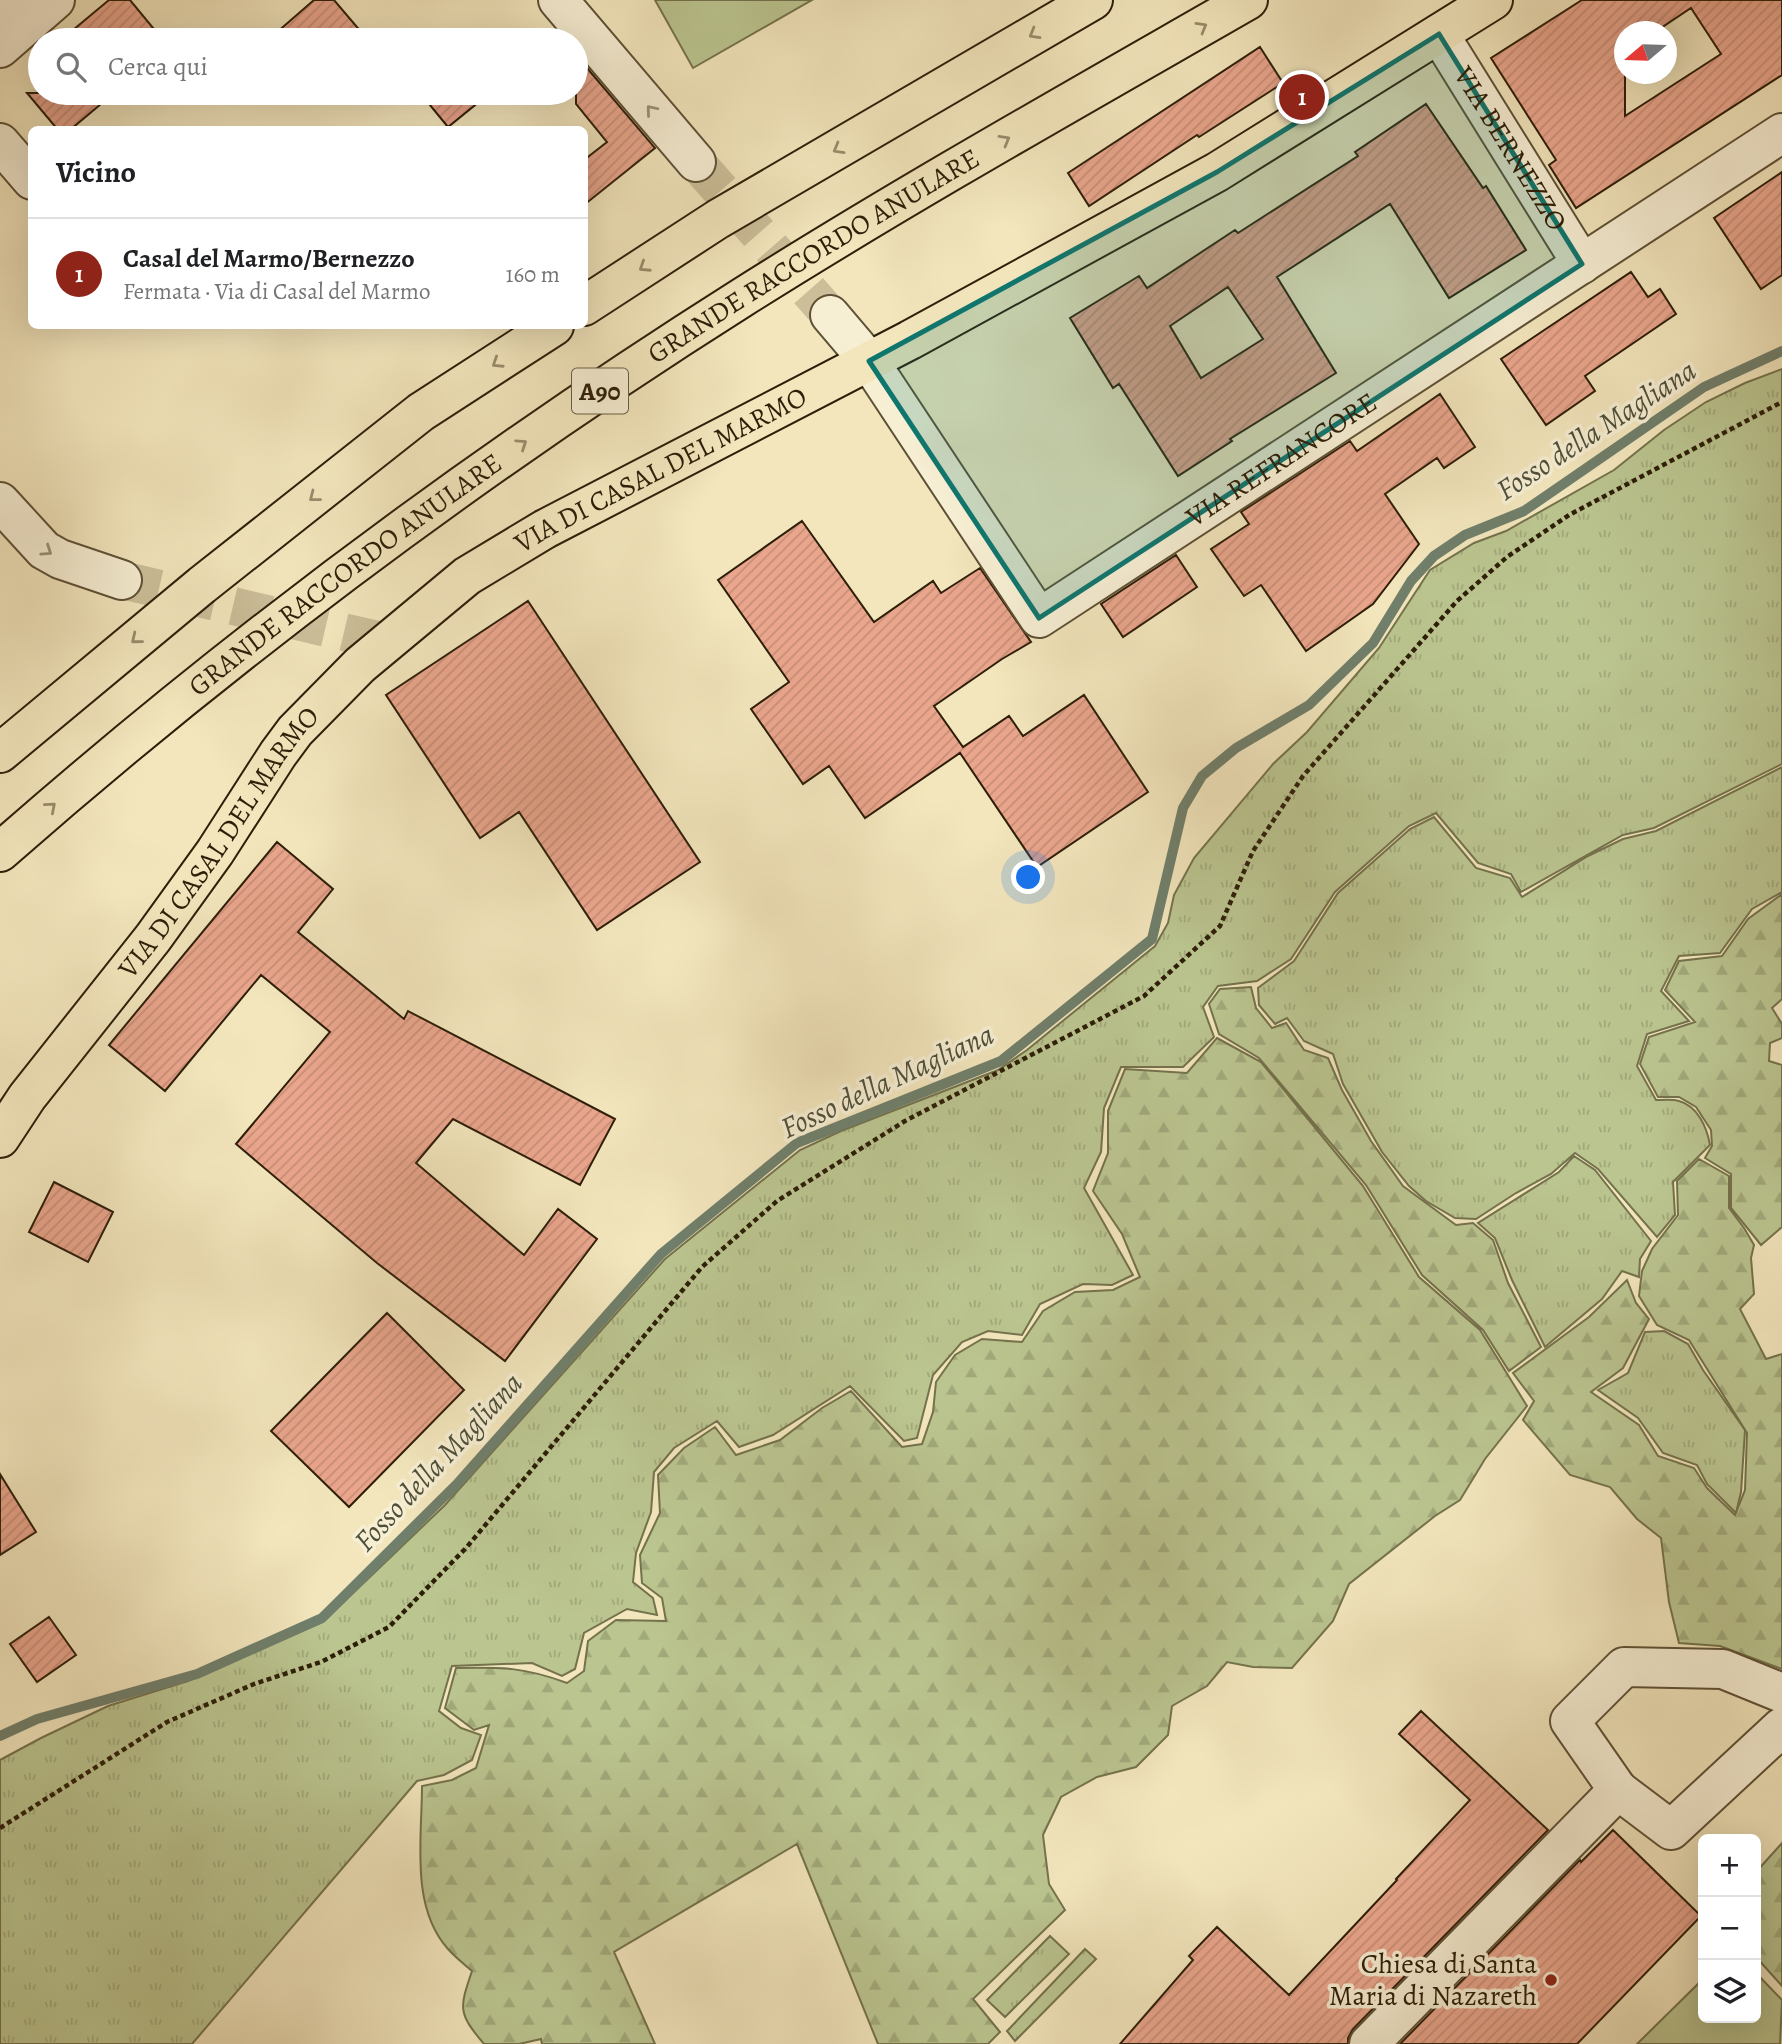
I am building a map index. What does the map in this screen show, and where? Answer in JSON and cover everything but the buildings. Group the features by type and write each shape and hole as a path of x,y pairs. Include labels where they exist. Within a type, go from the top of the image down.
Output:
{"main road":[{"path":"588,303 718,219 1093,0"},
{"name":"GRANDE RACCORDO ANULARE","path":"0,852 212,674 460,487 609,384 744,296 934,181 1248,0"},
{"name":"VIA DI CASAL DEL MARMO","path":"0,1138 27,1097 153,938 278,754 329,694 467,576 534,536 869,361 1217,172 1493,0"},
{"path":"0,753 202,586 421,412 549,329"}],"street":[{"path":"9,25 55,0"},
{"path":"558,0 582,28"},
{"name":"VIA BERNEZZO","path":"1439,34 1582,264"},
{"path":"588,35 695,162"},
{"name":"VIA REFRANCORE","path":"869,361 1039,618 1782,133"},
{"path":"0,143 28,175"},
{"path":"830,315 869,361"},
{"path":"0,502 44,550 60,559 122,580"},
{"path":"1782,1693 1723,1669 1624,1667 1570,1721 1618,1790 1671,1830 1782,1727"},
{"path":"1369,2044 1618,1790"}],"path":[{"path":"0,1828 167,1722 254,1684 321,1662 389,1627 466,1548 702,1268 777,1200 905,1121 1144,996 1220,926 1253,851 1303,776 1457,601 1507,557 1569,515 1782,402"}],"highlighted area":[{"path":"1439,34 1582,264 1039,618 869,361 1217,172"}],"green space":[{"path":"655,0 812,0 693,68"},
{"path":"1782,369 1782,764 1654,828 1623,835 1521,892 1511,874 1478,863 1436,813 1409,826 1335,892 1291,959 1257,981 1218,986 1203,1007 1214,1037 1183,1067 1121,1067 1104,1108 1101,1152 1084,1188 1133,1275 1112,1285 1083,1284 1040,1304 1022,1335 988,1331 962,1342 933,1375 917,1438 904,1441 850,1386 773,1435 739,1447 717,1421 674,1448 654,1472 651,1512 636,1553 633,1582 653,1598 657,1615 627,1609 584,1633 575,1669 562,1676 532,1663 452,1666 439,1711 461,1728 481,1735 472,1760 444,1775 417,1781 192,2044 0,2044 0,1760 108,1706 188,1681 323,1622 445,1505 665,1259 800,1150 841,1131 998,1070 1027,1050 1155,946 1168,923 1174,895 1194,858 1273,764 1307,732 1379,648 1430,570 1474,543 1506,531 1614,470 1664,430 1706,402"},
{"path":"1782,767 1782,892 1752,909 1720,953 1679,956 1661,991 1689,1021 1647,1034 1637,1066 1656,1100 1679,1101 1696,1113 1704,1125 1710,1145 1673,1182 1675,1215 1657,1237 1598,1169 1575,1153 1551,1174 1476,1219 1455,1218 1426,1201 1409,1186 1382,1152 1343,1084 1333,1054 1304,1041 1287,1018 1275,1024 1259,1005 1258,988 1294,961 1338,893 1410,829 1434,817 1476,868 1510,878 1522,897 1588,856 1623,839 1656,831"},
{"path":"1782,894 1782,999 1772,1008 1782,1024 1782,1038 1770,1043 1769,1061 1782,1065 1782,1227 1761,1245 1731,1208 1731,1174 1705,1158 1712,1146 1711,1130 1696,1107 1679,1097 1658,1097 1640,1064 1649,1037 1695,1022 1665,990 1679,961 1722,956 1748,919"},
{"path":"1251,987 1256,1008 1272,1028 1286,1023 1304,1050 1328,1058 1342,1090 1371,1141 1403,1186 1456,1225 1473,1223 1493,1240 1508,1283 1541,1347 1509,1371 1483,1330 1422,1275 1366,1185 1259,1058 1219,1034 1209,1004 1220,989"},
{"path":"1217,1038 1261,1062 1363,1186 1419,1277 1480,1330 1527,1406 1485,1459 1460,1500 1435,1516 1349,1584 1333,1621 1292,1668 1253,1667 1227,1662 1207,1686 1172,1706 1168,1735 1136,1767 1097,1777 1061,1797 1043,1835 1049,1884 1065,1910 973,1999 1000,2032 988,2044 878,2044 797,1844 614,1952 655,2044 542,2044 541,2039 519,2044 484,2044 469,2025 463,2010 472,1971 451,1952 436,1932 423,1893 421,1871 422,1786 452,1780 476,1768 489,1725 474,1730 445,1708 456,1668 513,1669 567,1683 584,1671 588,1641 616,1620 666,1621 662,1598 642,1583 640,1555 660,1513 658,1475 684,1448 715,1427 736,1455 780,1440 822,1408 851,1391 902,1447 922,1444 933,1412 936,1382 955,1355 982,1339 1022,1342 1043,1311 1075,1292 1113,1290 1140,1277 1122,1234 1093,1191 1108,1153 1108,1111 1125,1069 1187,1073"},
{"path":"1574,1156 1595,1170 1651,1241 1640,1259 1639,1277 1622,1271 1602,1299 1545,1347 1495,1238 1478,1223 1559,1172"},
{"path":"1699,1159 1729,1176 1729,1208 1754,1245 1751,1258 1754,1294 1740,1309 1766,1359 1782,1354 1782,1669 1720,1646 1679,1643 1669,1602 1661,1538 1637,1519 1610,1487 1570,1475 1523,1420 1534,1401 1513,1373 1589,1317 1627,1280 1636,1303 1649,1319 1623,1368 1591,1392 1639,1425 1658,1456 1694,1468 1707,1488 1735,1515 1745,1490 1747,1433 1689,1340 1657,1325 1639,1296 1642,1271 1652,1249 1678,1215 1677,1181"},
{"path":"1664,1331 1688,1344 1745,1430 1741,1492 1736,1513 1707,1484 1697,1465 1663,1453 1638,1418 1598,1390 1628,1373 1645,1332"},
{"path":"1782,1843 1782,1986 1761,1963 1761,1866"},
{"path":"1050,1936 1069,1954 1005,2017 987,2000"},
{"path":"1085,1949 1096,1959 1015,2041 1007,2031"},
{"path":"1761,1978 1782,2000 1780,2044 1637,2044 1698,1984 1698,2023 1761,2023"}],"waterway":[{"name":"Fosso della Magliana","path":"0,1736 37,1719 197,1674 322,1618 457,1484 661,1254 797,1143 1001,1061 1152,939 1183,808 1202,776 1236,748 1309,705 1373,643 1411,581 1434,556 1465,535 1524,511 1704,387 1782,351"}],"tunnel":[{"path":"696,162 830,315"},
{"path":"122,580 386,642"}],"place":[{"name":"Casal del Marmo/Bernezzo","path":"1302,97"},
{"name":"Chiesa di Santa Maria di Nazareth","path":"1551,1980"}]}
